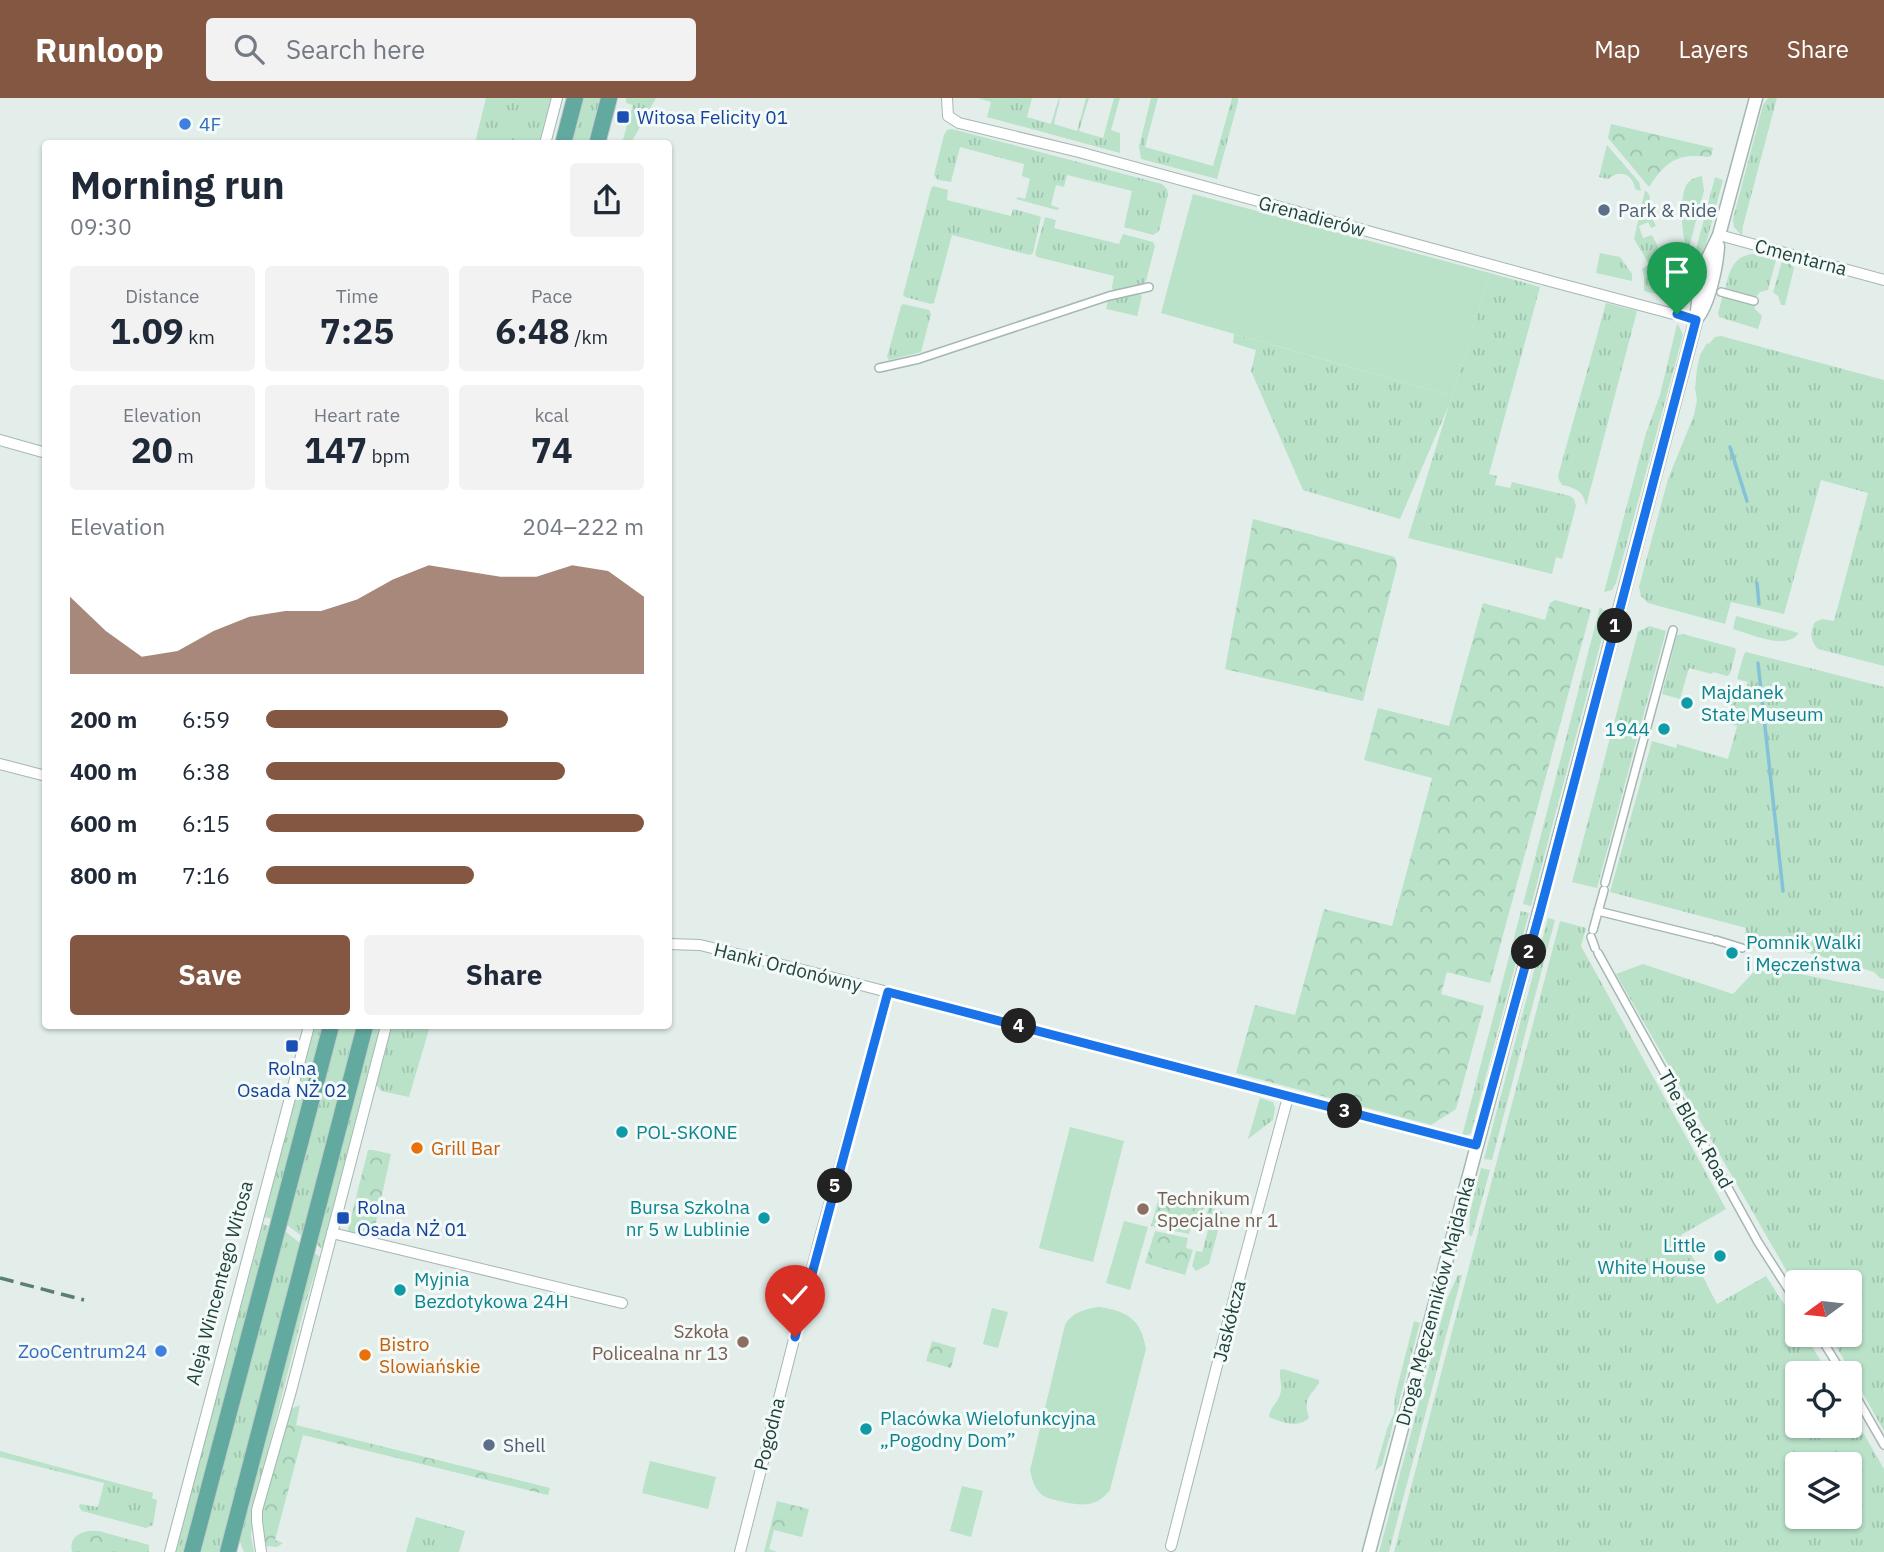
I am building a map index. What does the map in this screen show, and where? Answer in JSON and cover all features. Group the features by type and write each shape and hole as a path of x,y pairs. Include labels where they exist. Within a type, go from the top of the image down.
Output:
{"main road":[{"path":"564,140 575,98"},
{"path":"598,140 609,98"},
{"path":"192,1552 330,1029"},
{"path":"228,1552 364,1029"}],"street":[{"path":"546,140 557,98"},
{"name":"Grenadierów","path":"947,98 948,116 959,123 1091,155 1556,284 1696,320"},
{"name":"Droga Męczenników Majdanka","path":"1368,1552 1696,320 1708,258 1719,235 1754,101"},
{"name":"Droga Męczenników Majdanka","path":"1696,320 1705,306 1718,256 1719,235"},
{"name":"Cmentarna","path":"1719,235 1884,279"},
{"path":"1718,256 1729,245 1742,241"},
{"path":"879,368 919,359 1109,296 1149,287"},
{"path":"1721,292 1752,300"},
{"path":"0,440 42,452"},
{"path":"1673,630 1598,911 1742,948"},
{"path":"0,764 42,775"},
{"name":"The Black Road","path":"1598,911 1592,934 1596,951 1758,1242 1785,1284"},
{"name":"Hanki Ordonówny","path":"672,944 700,945 1476,1145"},
{"name":"Pogodna","path":"740,1552 820,1241 888,992"},
{"name":"Aleja Wincentego Witosa","path":"170,1552 308,1029"},
{"path":"261,1552 257,1510 291,1391 385,1029"},
{"name":"Jaskółcza","path":"1171,1546 1289,1097"},
{"path":"332,1233 622,1303"},
{"path":"1862,1407 1884,1445"}],"green space":[{"path":"486,98 551,98 540,140 476,140"},
{"path":"581,98 600,98 589,140 570,140"},
{"path":"626,98 656,98 633,140 623,140 633,105 626,103"},
{"path":"978,98 1032,98 1027,117 1051,124 1060,98 1054,124 1077,131 1086,98 1089,98 1079,131 1103,138 1114,98 1120,98 1111,130 1120,133 1120,153 987,117 991,102"},
{"path":"1151,98 1158,98 1145,147 1213,166 1232,98 1238,98 1217,179 1141,159 1139,147"},
{"path":"1768,98 1777,98 1742,236 1734,227 1733,219 1763,105"},
{"path":"1611,124 1713,148 1711,156 1688,156 1673,161 1649,187 1608,138"},
{"path":"952,129 1162,184 1168,194 1159,231 1153,235 1124,227 1132,191 1067,175 1064,187 1056,185 1051,205 1059,208 1053,209 1016,199 1025,199 1030,179 1022,176 1024,164 960,147 951,182 938,180 934,175 944,135 947,130"},
{"path":"1607,145 1639,182 1641,191 1635,189 1632,180 1625,175 1617,174 1608,179 1599,177"},
{"path":"1702,176 1704,191 1688,251 1682,227 1684,190 1694,178"},
{"path":"1715,177 1723,180 1701,262 1698,264 1693,261"},
{"path":"933,186 948,190 947,200 1011,216 1013,209 1041,217 1033,253 1030,255 952,235 934,303 905,297 903,295"},
{"path":"1645,190 1649,194 1651,216 1656,226 1651,228 1648,222 1639,226 1643,238 1652,235 1664,259 1655,281 1657,286 1664,284 1661,279 1666,262 1671,260 1681,280 1676,299 1644,291 1642,269 1649,264 1634,239"},
{"path":"1193,194 1490,273 1452,396 1161,313"},
{"path":"1045,217 1056,220 1054,228 1119,244 1123,234 1153,242 1155,246 1146,281 1143,285 1113,291 1114,276 1037,257 1035,254"},
{"path":"1600,253 1620,257 1632,274 1632,281 1596,273"},
{"path":"1753,254 1776,260 1768,290 1760,292 1756,297 1725,290 1736,262"},
{"path":"1782,261 1790,263 1794,268 1785,305 1781,305 1778,296 1773,292"},
{"path":"1490,273 1540,287 1489,474 1497,476 1495,485 1510,488 1512,482 1574,499 1576,506 1562,559 1556,557 1552,574 1408,538 1449,405 1400,519 1303,490 1251,371 1256,350 1233,343 1234,334 1452,396"},
{"path":"1138,293 1142,296 1137,316 1106,309 1111,299"},
{"path":"1723,295 1754,303 1755,309 1762,316 1758,329 1719,317"},
{"path":"1606,303 1637,311 1586,506 1581,494 1562,485 1558,476"},
{"path":"903,304 929,310 931,314 921,352 889,360 887,357"},
{"path":"1677,324 1683,335 1616,583 1612,590 1604,592 1646,433 1660,395"},
{"path":"1721,336 1884,380 1884,666 1818,649 1812,636 1815,622 1822,619 1834,621 1868,493 1821,480 1784,614 1731,602 1725,624 1648,603 1641,596 1639,587 1668,479 1694,415 1700,355 1707,343"},
{"path":"1253,519 1395,557 1397,566 1363,701 1225,669"},
{"path":"1555,600 1591,610 1490,983 1447,972 1441,994 1484,1006 1456,1109 1431,1125 1236,1073 1255,1005 1295,1015 1324,909 1392,926 1432,778 1364,760 1378,708 1449,726 1483,603 1545,620 1550,603"},
{"path":"1600,607 1607,619 1531,906 1523,904"},
{"path":"1736,616 1799,633 1786,641 1758,637 1733,629"},
{"path":"1649,626 1666,631 1597,888 1572,882 1638,632"},
{"path":"1683,634 1735,648 1736,651 1730,674 1727,676 1689,668 1680,699 1662,694 1677,635"},
{"path":"1746,652 1884,687 1884,979 1874,972 1782,945 1780,951 1744,941 1746,928 1610,892 1652,741 1676,748 1677,744 1728,759 1737,726 1726,719 1734,690 1745,692 1748,682 1737,679"},
{"path":"1521,911 1529,913 1471,1133 1462,1136"},
{"path":"1548,918 1555,920 1492,1160 1484,1159"},
{"path":"1560,921 1586,928 1581,946 1726,1209 1681,1235 1717,1304 1766,1276 1785,1305 1785,1348 1813,1348 1821,1361 1785,1361 1785,1438 1862,1438 1862,1431 1884,1469 1884,1552 1394,1552"},
{"path":"1764,961 1776,964 1776,969 1884,991 1884,1431 1862,1392 1862,1361 1845,1361 1837,1348 1862,1348 1862,1270 1786,1270 1616,974 1643,964 1733,994"},
{"path":"314,1029 322,1029 272,1219 264,1217"},
{"path":"337,1029 358,1029 303,1237 287,1225"},
{"path":"373,1029 379,1029 322,1249 316,1244"},
{"path":"391,1029 429,1029 409,1097 381,1091 376,1084"},
{"path":"1260,1098 1273,1102 1273,1120 1248,1139"},
{"path":"1070,1127 1124,1141 1093,1262 1039,1248"},
{"path":"368,1150 391,1154 372,1240 347,1233"},
{"path":"1481,1168 1490,1170 1472,1236 1469,1235 1470,1212"},
{"path":"1160,1194 1204,1206 1199,1227 1191,1225 1189,1234 1151,1226"},
{"path":"1209,1207 1223,1212 1209,1264 1196,1271 1192,1266 1196,1251 1202,1252 1208,1230 1202,1228"},
{"path":"1124,1221 1148,1227 1130,1290 1106,1283"},
{"path":"263,1224 271,1227 185,1552 175,1552"},
{"path":"285,1231 301,1244 220,1552 201,1552"},
{"path":"1155,1231 1188,1238 1186,1248 1193,1250 1185,1275 1145,1263"},
{"path":"313,1252 320,1257 305,1305 254,1505 251,1536 254,1552 244,1552 238,1537"},
{"path":"1458,1275 1462,1275 1389,1552 1379,1552 1447,1299"},
{"path":"1099,1307 1131,1318 1140,1330 1146,1349 1110,1490 1100,1500 1077,1504 1042,1495 1035,1486 1030,1470 1065,1325 1079,1312"},
{"path":"992,1308 1008,1312 998,1348 983,1344"},
{"path":"1414,1321 1420,1323 1382,1465 1375,1471 1394,1413 1395,1396"},
{"path":"932,1341 956,1348 951,1368 926,1361"},
{"path":"1280,1370 1319,1380 1307,1402 1309,1418 1300,1423 1289,1424 1269,1417 1280,1395"},
{"path":"300,1405 296,1425 550,1488 548,1495 303,1435 275,1540 283,1543 277,1547 266,1546 262,1532 262,1510 291,1409"},
{"path":"0,1451 153,1493 152,1498 157,1500 153,1525 146,1528 82,1511 80,1504 98,1507 104,1483 0,1457"},
{"path":"650,1461 716,1477 708,1509 642,1493"},
{"path":"962,1486 983,1491 971,1537 950,1531"},
{"path":"777,1501 809,1509 802,1537 774,1530 769,1549 777,1552 764,1552"},
{"path":"416,1517 465,1531 459,1552 406,1552"},
{"path":"89,1531 99,1531 149,1545 149,1552 72,1552 75,1537"}],"waterway":[{"path":"1730,447 1747,501"},
{"path":"1757,583 1759,604"},
{"path":"1758,663 1783,891"}],"railway":[{"path":"0,1278 84,1300"}],"place":[{"name":"Witosa Felicity 01","path":"623,117"},
{"name":"4F","path":"185,124"},
{"name":"Park & Ride","path":"1604,210"},
{"name":"Majdanek State Museum","path":"1687,703"},
{"name":"1944","path":"1664,729"},
{"name":"Pomnik Walki i Męczeństwa","path":"1732,953"},
{"name":"Rolna Osada NŻ 02","path":"292,1046"},
{"name":"POL-SKONE","path":"622,1132"},
{"name":"Grill Bar","path":"417,1148"},
{"name":"Technikum Specjalne nr 1","path":"1143,1209"},
{"name":"Rolna Osada NŻ 01","path":"343,1218"},
{"name":"Bursa Szkolna nr 5 w Lublinie","path":"764,1218"},
{"name":"Little White House","path":"1720,1256"},
{"name":"Myjnia Bezdotykowa 24H","path":"400,1290"},
{"name":"Szkoła Policealna nr 13","path":"743,1342"},
{"name":"ZooCentrum24","path":"161,1351"},
{"name":"Bistro Slowiańskie","path":"365,1355"},
{"name":"Placówka Wielofunkcyjna „Pogodny Dom”","path":"866,1429"},
{"name":"Shell","path":"489,1445"}],"route":[{"path":"795,1337 888,992 1476,1145 1696,320 1677,314"}]}
